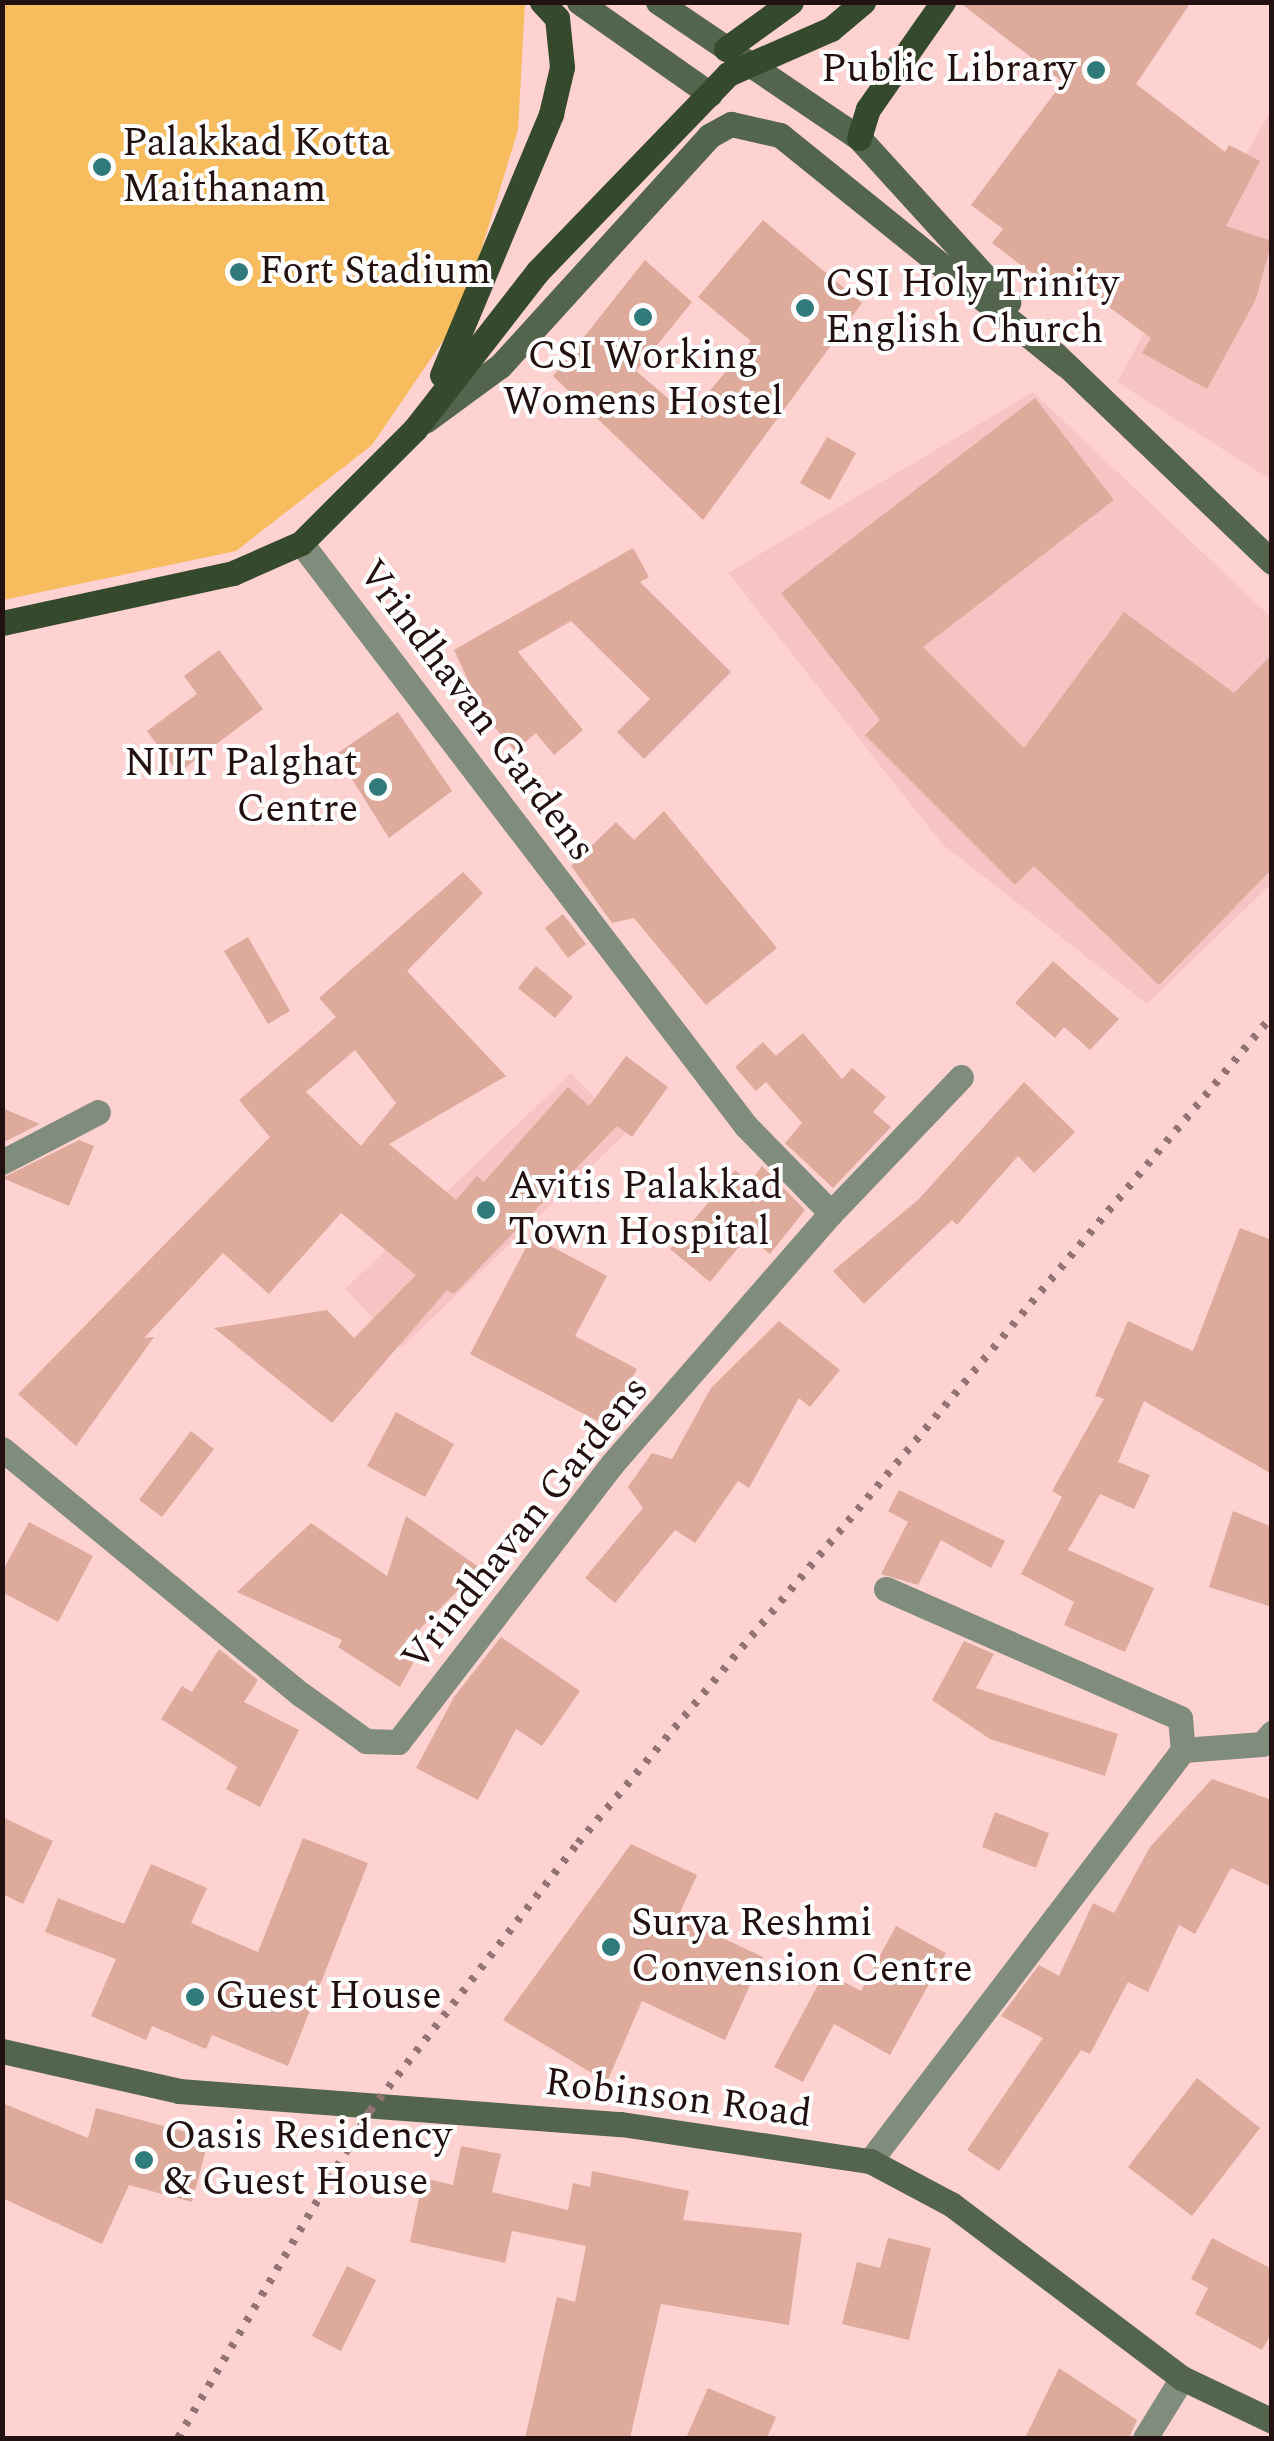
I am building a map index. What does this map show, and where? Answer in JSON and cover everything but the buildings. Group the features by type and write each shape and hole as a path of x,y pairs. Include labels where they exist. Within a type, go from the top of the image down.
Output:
{"main road":[{"path":"414,428 551,114 562,67 557,18 542,2"},
{"path":"579,2 710,94"},
{"path":"658,2 734,61 859,138 1064,364 1272,562"},
{"path":"2,623 233,573 301,544 414,428 538,271 710,94 734,61 792,2"},
{"path":"734,61 831,29 863,2"},
{"path":"859,138 868,109 943,2"},
{"path":"414,428 500,366 709,136 731,124 780,135 1064,364"},
{"name":"Robinson Road","path":"2,2051 179,2091 621,2124 870,2161 952,2204 1182,2378 1272,2420"}],"street":[{"name":"Vrindhavan Gardens","path":"2,1450 318,1707 366,1742 398,1742 612,1464 831,1213 746,1126 301,544"},
{"path":"831,1213 961,1077"},
{"path":"2,1162 98,1112"},
{"path":"870,2161 1183,1750 1180,1718 886,1589"},
{"path":"1183,1750 1262,1744 1272,1732"},
{"path":"1144,2438 1182,2378"}],"shaded area":[{"name":"Fort Stadium","path":"2,3 525,3 518,130 462,313 372,445 236,551 3,600"},
{"path":"1271,110 1271,480 1117,382"},
{"path":"1033,392 1271,617 1271,884 1147,1004 943,845 728,573"},
{"name":"Avitis Palakkad Town Hospital","path":"571,1073 628,1131 401,1348 345,1289"}],"railway":[{"path":"178,2438 370,2111 578,1843 1272,1016"}],"place":[{"name":"Public Library","path":"1096,70"},
{"name":"Palakkad Kotta Maithanam","path":"102,167"},
{"name":"Fort Stadium","path":"239,272"},
{"name":"CSI Holy Trinity English Church","path":"805,308"},
{"name":"CSI Working Womens Hostel","path":"643,317"},
{"name":"NIIT Palghat Centre","path":"378,787"},
{"name":"Avitis Palakkad Town Hospital","path":"486,1210"},
{"name":"Surya Reshmi Convension Centre","path":"611,1947"},
{"name":"Guest House","path":"195,1997"},
{"name":"Oasis Residency & Guest House","path":"144,2160"}]}
